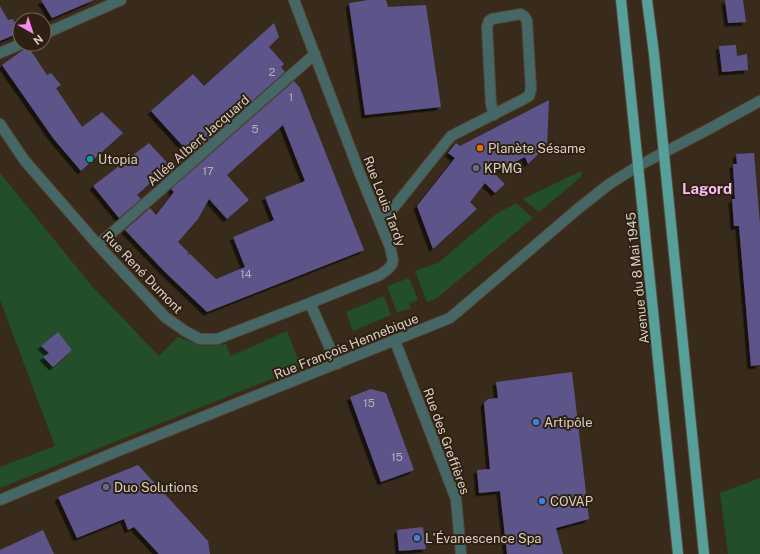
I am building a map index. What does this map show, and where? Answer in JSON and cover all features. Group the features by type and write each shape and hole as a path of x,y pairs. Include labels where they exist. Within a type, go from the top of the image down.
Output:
{"main road":[{"name":"Avenue du 8 Mai 1945","path":"621,0 678,554"},
{"path":"647,0 654,54 704,554"}],"street":[{"path":"52,30 121,0"},
{"name":"Rue Louis Tardy","path":"294,0 392,255 392,264 388,270 380,275 310,303"},
{"path":"379,219 392,211 451,136 494,115 529,96 531,89 527,21 521,14 488,21 487,27 494,115"},
{"path":"0,53 12,48"},
{"name":"Allée Albert Jacquard","path":"98,245 315,54"},
{"name":"Rue François Hennebique","path":"0,500 450,318 608,185 638,166 760,101"},
{"name":"Rue René Dumont","path":"0,124 25,161 98,245 165,317 185,331 200,339 218,339 310,303"},
{"path":"310,303 337,364"},
{"name":"Rue des Greffières","path":"395,341 456,498 461,554"}],"green space":[{"path":"581,171 581,177 539,212 523,199"},
{"path":"0,173 91,285 159,356 178,337 203,346 226,344 231,356 287,331 301,367 0,488 0,467 55,446 0,300"},
{"path":"516,203 533,218 437,298 427,302 415,271 438,263 496,214"},
{"path":"409,278 418,300 409,303 411,308 397,313 387,286"},
{"path":"384,296 391,315 353,331 346,312"},
{"path":"760,478 760,554 728,554 720,493"}],"building":[{"path":"41,0 94,0 52,18 52,12 48,12"},
{"path":"368,0 386,0 388,7 426,5 441,107 365,115 349,3"},
{"path":"725,0 743,0 746,22 728,23"},
{"path":"0,6 8,20 12,19 12,36 0,41"},
{"path":"274,23 279,37 269,47 284,64 281,67 285,72 191,155 151,111 193,74 204,86"},
{"path":"736,45 737,56 747,54 748,70 722,72 719,46"},
{"path":"20,52 32,52 47,75 51,73 61,85 56,88 82,127 102,112 123,133 81,171 53,138 2,65"},
{"path":"294,81 300,88 364,250 207,312 164,271 125,230 150,208 156,215 174,192 171,189","holes":["283,125 305,181 265,197 274,220 233,237 245,267 216,279 190,254 186,255 189,253 178,242 198,219 209,199 227,219 249,200 227,175"]},
{"path":"549,100 547,146 528,164 525,157 494,173 505,184 495,193 485,183 470,202 477,209 433,249 417,206 455,158 448,153 456,143 460,146"},
{"path":"149,143 174,170 161,181 157,177 137,195 141,199 119,218 93,186"},
{"path":"754,153 760,224 760,365 751,366 739,226 734,226 732,199 735,199 733,164 737,164 736,154"},
{"path":"58,332 72,350 53,367 43,357 49,353 41,346"},
{"path":"572,372 589,519 556,528 563,554 507,554 500,491 479,493 477,470 490,469 484,403 488,399 498,398 496,382"},
{"path":"371,389 386,393 414,470 381,482 350,397"},
{"path":"138,465 208,541 210,554 159,554 134,527 128,530 124,519 77,538 58,497"},
{"path":"423,527 426,549 399,551 397,530"},
{"path":"43,530 54,554 0,554 0,550"}],"place":[{"name":"Planète Sésame","path":"480,148"},
{"name":"Utopia","path":"90,159"},
{"name":"KPMG","path":"476,168"},
{"name":"Artipôle","path":"536,422"},
{"name":"Duo Solutions","path":"106,487"},
{"name":"COVAP","path":"542,501"},
{"name":"L'Évanescence Spa","path":"417,538"}],"district":[{"name":"Lagord","path":"707,189"}]}
